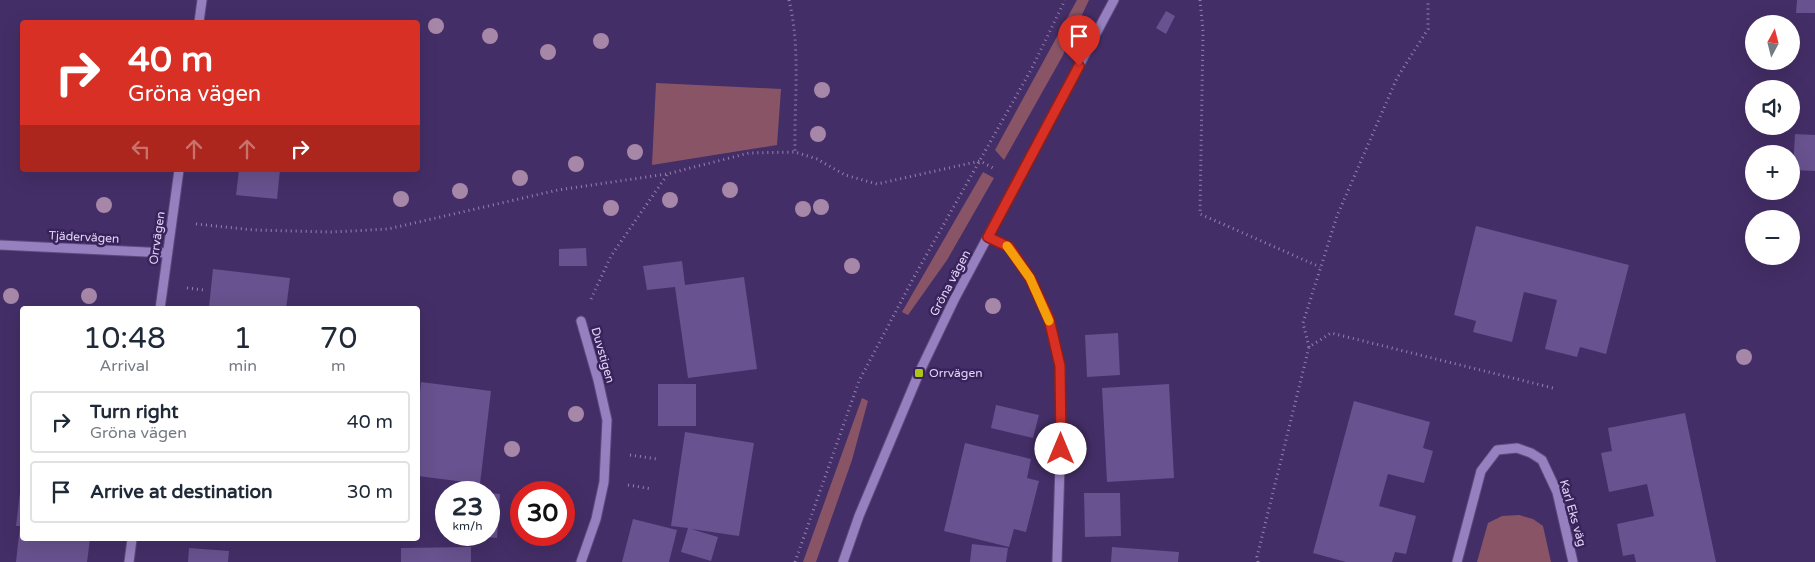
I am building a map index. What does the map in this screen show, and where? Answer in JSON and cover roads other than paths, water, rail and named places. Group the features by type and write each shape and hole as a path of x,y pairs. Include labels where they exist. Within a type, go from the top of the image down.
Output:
{"street":[{"path":"199,20 202,0"},
{"name":"Gröna vägen","path":"843,562 859,516 919,373 954,300 1114,0"},
{"name":"Orrvägen","path":"160,306 178,172"},
{"path":"988,237 1009,247 1030,278 1049,319 1060,366 1061,431 1057,562"},
{"name":"Tjädervägen","path":"0,245 167,253"},
{"name":"Duvstigen","path":"580,322 598,380 607,420 604,482 596,519 581,562"},
{"name":"Karl Eks väg","path":"1457,562 1481,470 1497,450 1517,448 1531,453 1542,460 1557,492 1573,562"},
{"path":"129,562 132,541"}],"place":[{"name":"Orrvägen","path":"919,373"}]}
